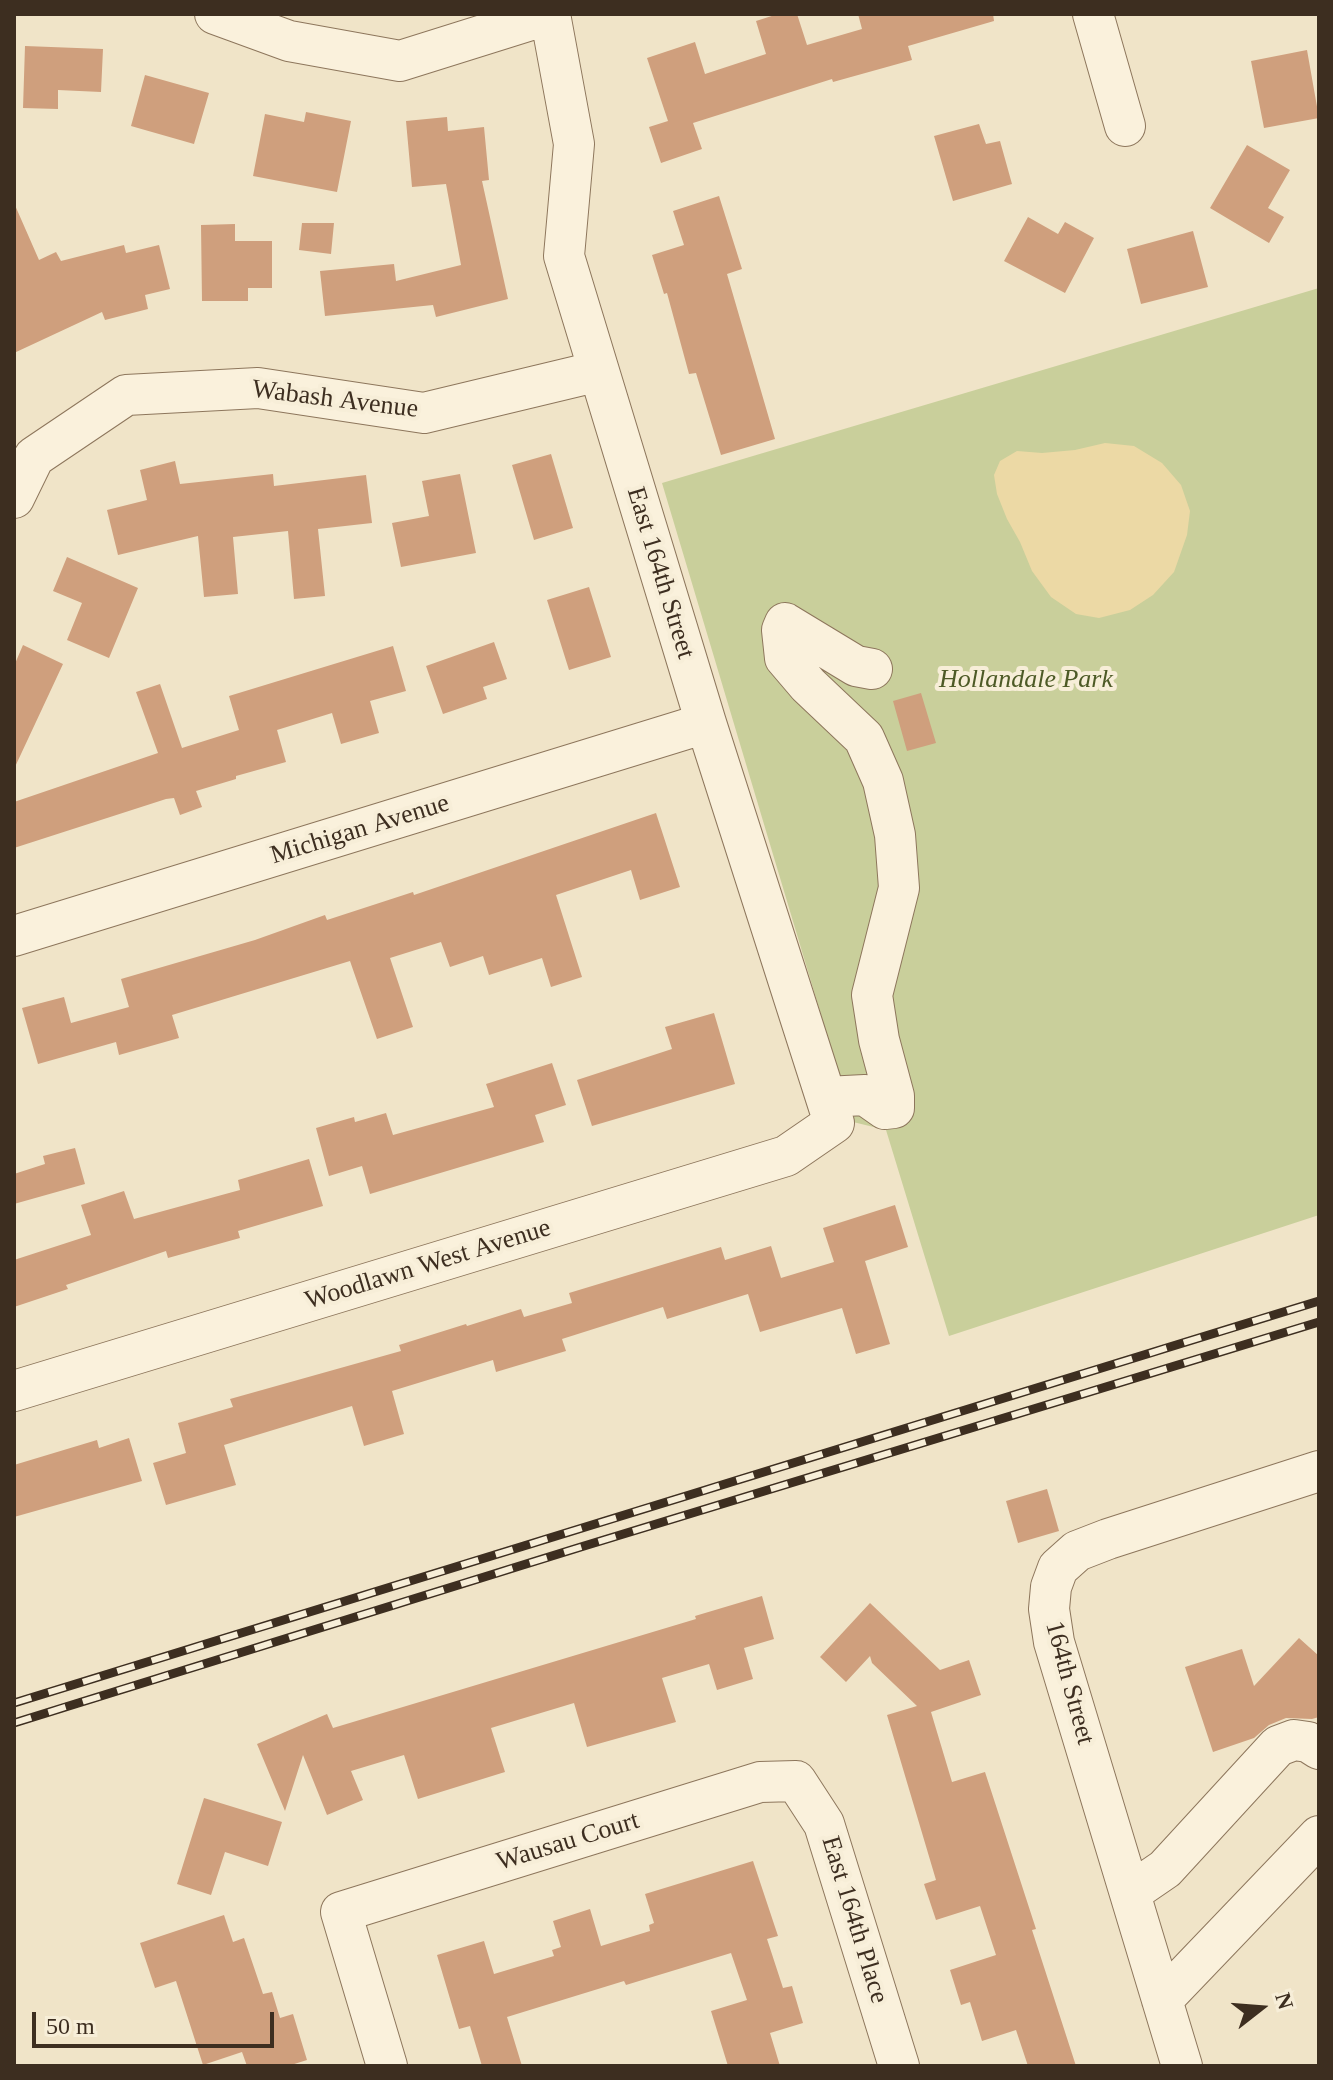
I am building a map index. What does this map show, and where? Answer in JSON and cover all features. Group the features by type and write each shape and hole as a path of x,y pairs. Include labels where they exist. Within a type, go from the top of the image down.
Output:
{"street":[{"path":"215,14 289,41 400,61 550,14"},
{"name":"East 164th Street","path":"550,14 574,144 564,256 706,723 830,1110"},
{"path":"1093,14 1125,126"},
{"name":"Wabash Avenue","path":"14,498 34,457 126,395 258,388 424,413 599,371"},
{"path":"830,1110 865,1095 885,1109 894,1108 872,995 899,888 895,835 883,781 864,738 808,685 785,658 782,630 785,623 856,666 872,669"},
{"name":"Michigan Avenue","path":"14,936 706,723"},
{"name":"Woodlawn West Avenue","path":"14,1391 786,1156 830,1110"},
{"name":"164th Street","path":"1182,2066 1054,1642 1049,1609 1051,1587 1058,1568 1077,1551 1319,1471"},
{"path":"1130,1893 1165,1869 1278,1746 1294,1740 1308,1742 1319,1749"},
{"name":"Wausau Court","path":"387,2066 341,1912 760,1782 796,1781"},
{"name":"East 164th Place","path":"796,1781 824,1824 899,2066"},
{"path":"1162,2000 1319,1836"}],"green space":[{"name":"Hollandale Park","path":"1319,288 1319,1215 949,1336 886,1130 853,1122 662,483"}],"sand":[{"path":"1105,443 1134,446 1162,463 1181,485 1190,511 1187,535 1174,572 1153,595 1130,610 1099,618 1076,614 1051,597 1032,571 1007,519 997,494 994,475 1000,461 1017,451 1042,453 1075,450"}],"building":[{"path":"778,14 797,14 807,45 862,29 858,14 993,14 994,21 908,46 912,60 833,82 832,79 693,123 702,149 661,163 649,127 668,121 647,58 695,42 705,74 766,54 756,21"},
{"path":"25,46 103,49 101,92 58,90 58,109 23,108"},
{"path":"1307,50 1319,118 1264,128 1251,61"},
{"path":"145,75 209,93 194,144 131,126"},
{"path":"306,112 351,121 337,192 253,176 265,114 304,122"},
{"path":"447,117 448,131 484,127 489,180 482,181 508,299 436,317 433,305 325,316 320,271 394,264 396,281 461,265 446,184 412,187 406,121"},
{"path":"979,124 986,144 1000,141 1012,184 953,201 934,136"},
{"path":"1247,145 1290,170 1268,208 1284,217 1269,243 1210,208"},
{"path":"719,196 742,269 727,274 775,439 721,455 696,373 689,374 667,293 664,294 652,255 684,245 673,211"},
{"path":"14,203 39,260 56,252 61,261 124,245 126,253 159,245 170,289 145,295 148,309 105,320 102,312 14,353"},
{"path":"1028,217 1058,234 1065,222 1094,238 1065,293 1004,261"},
{"path":"302,223 334,223 331,254 299,250"},
{"path":"235,224 235,241 272,241 272,288 248,288 248,301 202,301 201,225"},
{"path":"1193,231 1208,287 1141,304 1127,249"},
{"path":"551,454 573,528 534,540 512,465"},
{"path":"175,461 180,484 273,474 274,486 366,475 372,523 318,529 325,596 294,599 288,531 233,537 238,594 204,597 198,536 118,555 107,510 147,500 140,470"},
{"path":"460,474 476,553 401,567 392,523 429,516 422,481"},
{"path":"67,557 138,588 109,658 67,640 82,603 53,591"},
{"path":"589,587 611,657 569,670 547,600"},
{"path":"494,642 507,679 483,687 487,699 443,714 426,666"},
{"path":"23,645 63,664 14,769 14,666"},
{"path":"393,646 406,691 370,701 379,733 341,744 332,713 277,730 286,762 196,791 202,807 180,815 174,798 166,799 14,848 14,802 158,753 136,692 160,684 182,748 239,730 229,696"},
{"path":"921,693 936,743 907,751 893,701"},
{"path":"656,813 680,887 640,900 631,870 556,895 582,977 551,987 542,958 489,975 483,956 450,967 441,942 390,958 413,1027 377,1039 350,961 172,1015 179,1038 119,1055 116,1042 38,1064 22,1008 64,997 71,1023 129,1007 121,979 255,940 325,915 327,920 413,892 414,895"},
{"path":"714,1013 735,1084 592,1126 577,1080 672,1049 665,1027"},
{"path":"552,1063 566,1105 535,1115 544,1142 370,1194 362,1166 329,1176 316,1128 354,1117 355,1122 386,1113 393,1135 494,1107 486,1084"},
{"path":"75,1148 85,1184 14,1204 14,1174 45,1164 43,1156"},
{"path":"309,1159 323,1206 238,1231 240,1238 168,1258 166,1251 66,1285 68,1289 14,1307 14,1260 91,1235 81,1205 124,1191 134,1219 240,1190 238,1180"},
{"path":"895,1205 908,1247 865,1261 890,1344 856,1354 842,1308 760,1332 748,1294 667,1319 663,1307 562,1339 566,1351 496,1372 493,1360 392,1391 404,1434 364,1446 352,1406 224,1445 236,1485 166,1505 153,1463 186,1453 178,1423 233,1407 230,1399 401,1351 399,1345 466,1324 521,1309 524,1317 572,1303 569,1293 721,1247 725,1260 771,1246 781,1278 834,1262 823,1228"},
{"path":"129,1438 142,1481 14,1517 14,1465 97,1440 99,1448"},
{"path":"1047,1489 1059,1531 1018,1543 1006,1501"},
{"path":"762,1596 774,1639 744,1648 753,1679 717,1690 709,1664 662,1678 676,1722 587,1747 574,1703 491,1728 505,1772 418,1799 404,1755 351,1771 363,1800 327,1815 303,1755 285,1811 257,1744 327,1714 333,1728 696,1619 695,1616"},
{"path":"870,1603 940,1670 969,1660 981,1695 931,1712 952,1782 985,1772 1076,2066 1028,2066 1016,2030 982,2041 970,2002 961,2005 950,1970 996,1955 980,1906 936,1920 924,1884 936,1880 887,1715 917,1706 872,1663 870,1656 846,1682 820,1657"},
{"path":"1299,1638 1319,1656 1319,1717 1286,1718 1269,1725 1254,1738 1213,1752 1185,1667 1242,1649 1254,1686"},
{"path":"204,1798 282,1822 268,1866 225,1852 211,1895 177,1884"},
{"path":"753,1861 778,1936 767,1939 783,1988 792,1986 803,2023 770,2033 780,2066 728,2066 711,2011 747,2000 731,1953 626,1985 624,1981 507,2017 522,2066 482,2066 470,2026 459,2029 437,1955 484,1941 494,1974 554,1956 552,1950 561,1947 553,1921 590,1909 601,1946 650,1931 649,1925 654,1923 645,1894"},
{"path":"224,1915 233,1942 244,1938 263,1994 272,1992 280,2018 293,2014 307,2060 288,2066 247,2066 242,2052 203,2065 176,1981 155,1988 140,1943"}],"railway":[{"path":"14,1703 1319,1301"},
{"path":"14,1723 1319,1322"}]}
